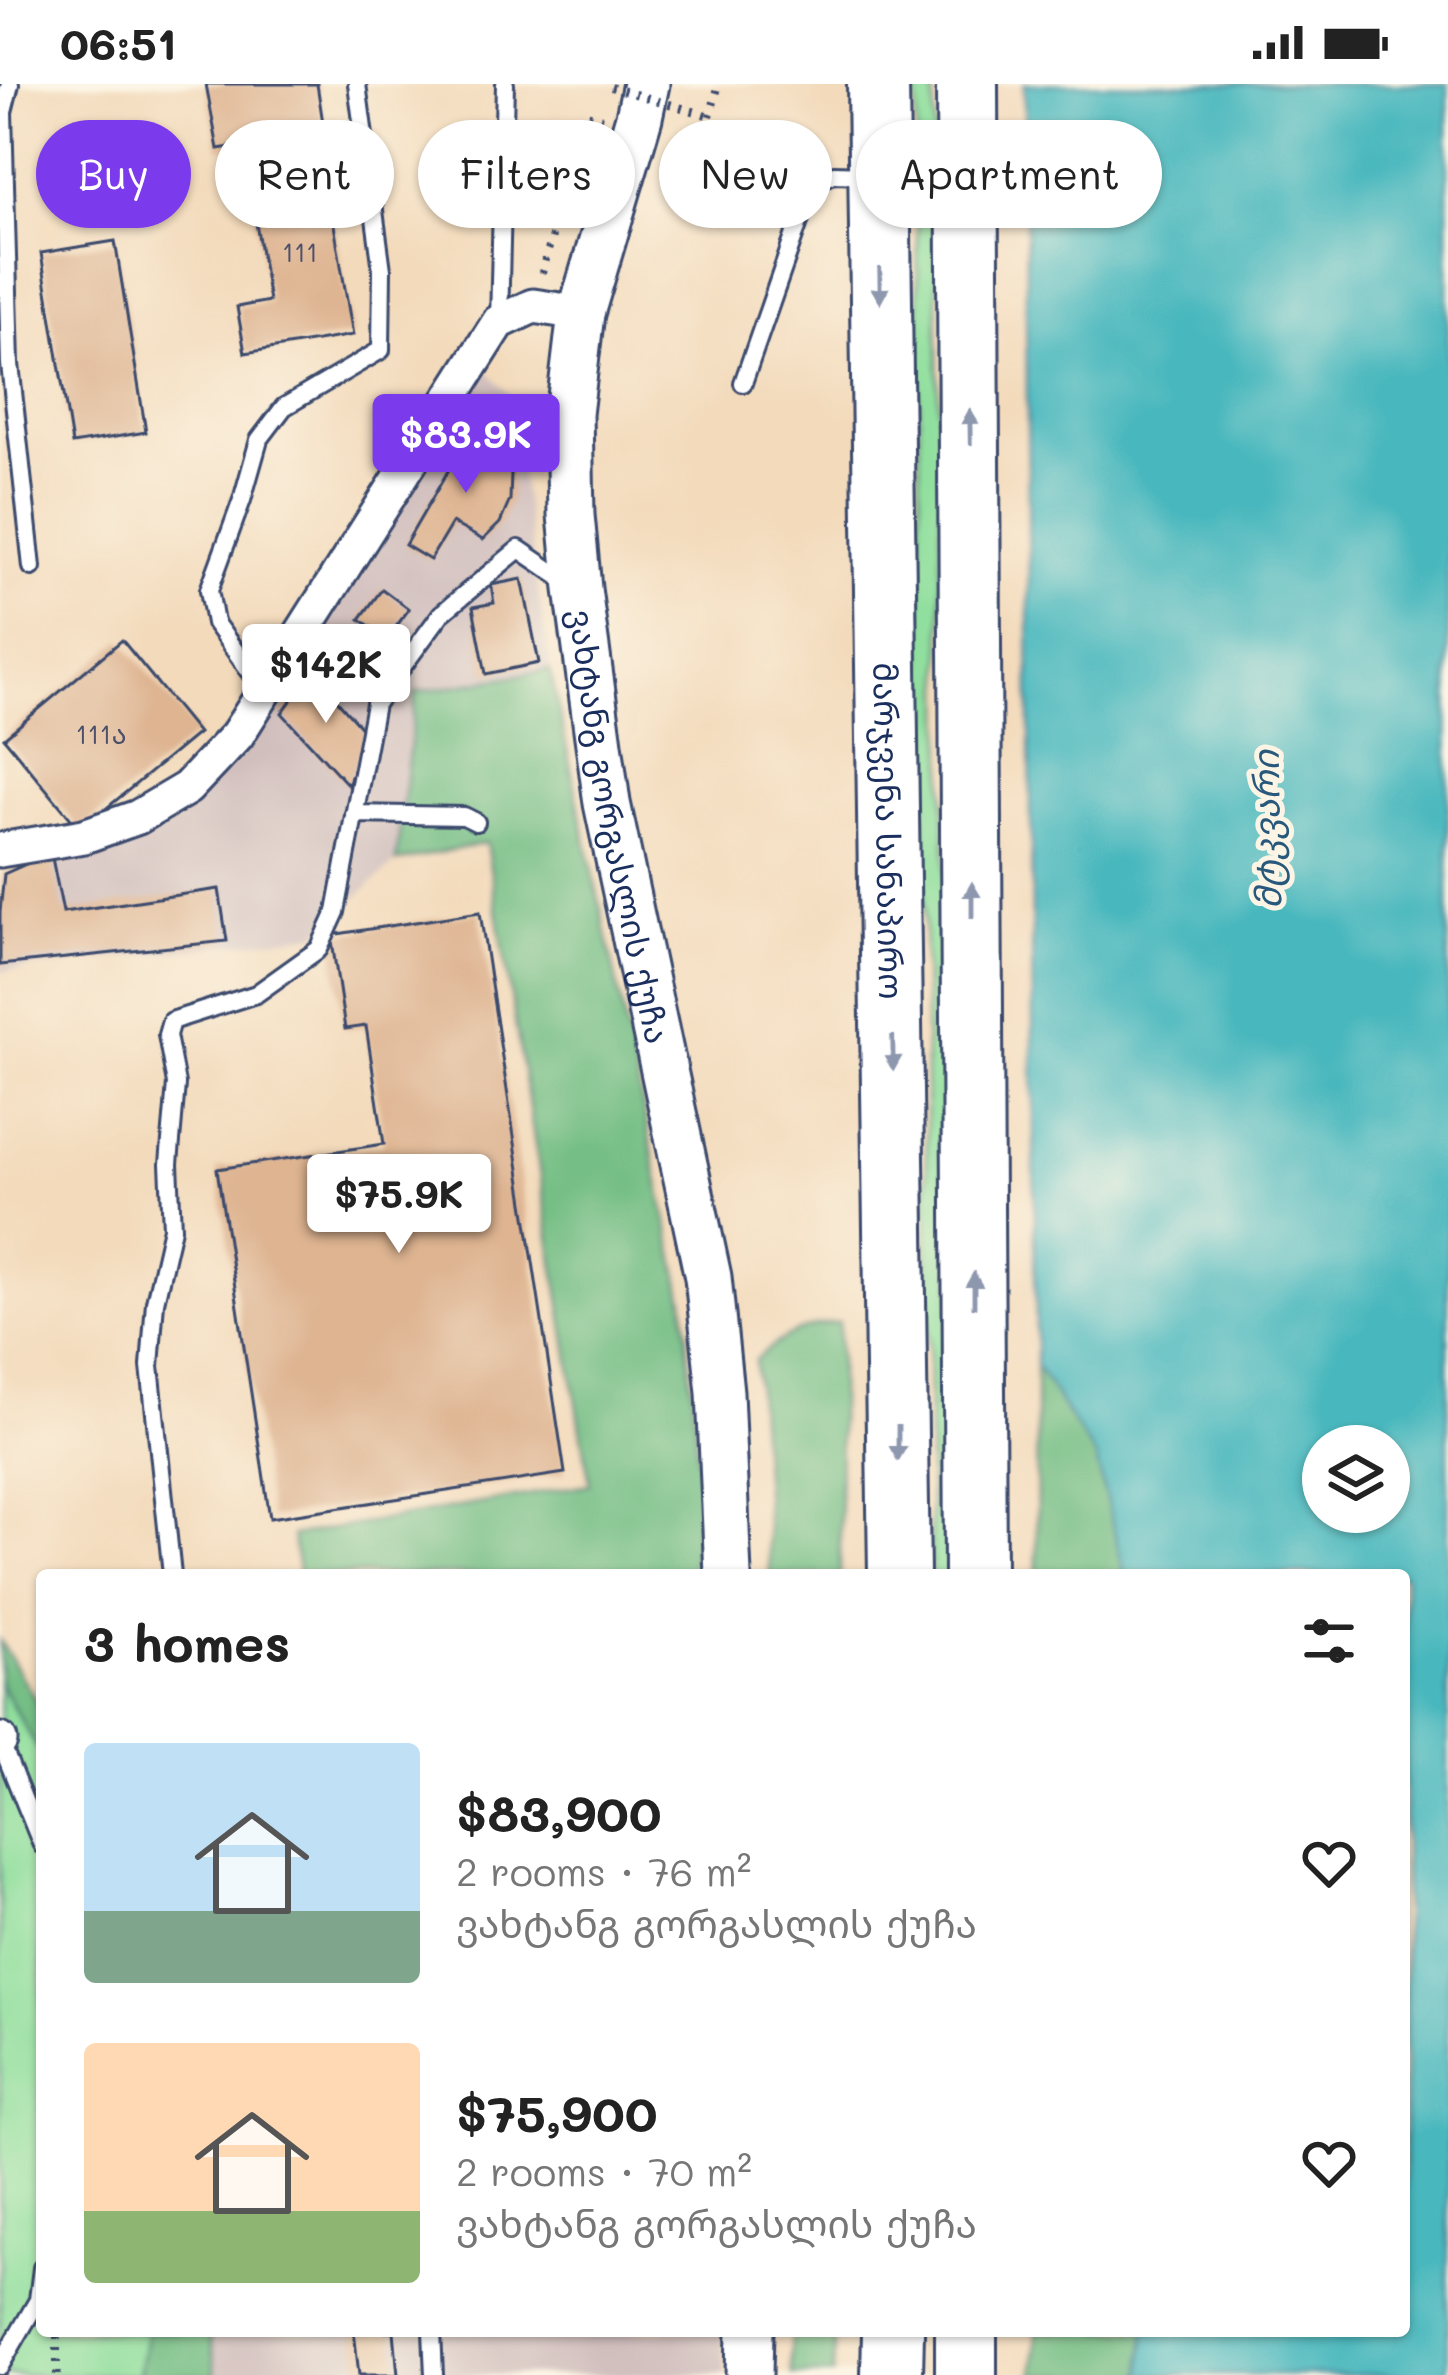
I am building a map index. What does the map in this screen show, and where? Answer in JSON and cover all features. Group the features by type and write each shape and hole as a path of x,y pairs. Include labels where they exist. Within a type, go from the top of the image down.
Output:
{"highway":[{"name":"მარჯვენა სანაპირო","path":"878,84 878,120"},
{"path":"967,84 975,1569"},
{"name":"მარჯვენა სანაპირო","path":"880,228 899,1569"},
{"path":"892,2375 893,2337"},
{"path":"966,2375 967,2337"}],"street":[{"name":"ვახტანგ გორგასლის ქუჩა","path":"628,86 639,117 581,313 569,413 571,515 607,803 708,1277 720,1392 728,1569"},
{"path":"0,850 84,836 138,818 187,788 237,735 499,322 533,306 581,313"},
{"path":"749,2375 750,2337"}],"lane":[{"path":"10,84 3,112 10,364 32,567"},
{"path":"265,692 214,622 209,590 259,440 284,407 381,350 382,270 357,84"},
{"path":"499,322 505,84"},
{"path":"743,383 813,182 834,174 856,174"},
{"path":"171,1569 150,1366 155,1302 172,1228 169,1164 176,1084 167,1035 171,1021 256,994 319,949 336,912 375,704 441,614 519,549 578,589"},
{"path":"354,814 464,816 476,822"},
{"path":"0,1741 36,1830"},
{"path":"0,2366 36,2303"},
{"path":"431,2337 434,2375"}],"path":[{"path":"628,86 710,116 719,84"},
{"path":"533,306 585,114 602,118"},
{"path":"57,2337 57,2375"}],"shaded area":[{"path":"487,370 509,394 550,670 416,693 396,862 316,934 0,972 2,878 52,857 109,845 183,815 259,727"},
{"path":"211,2337 723,2337 725,2375 216,2375"}],"green space":[{"path":"916,84 934,84 935,120 916,120"},
{"path":"917,228 936,228 956,1569 931,1569"},
{"path":"550,670 684,1300 699,1477 692,1569 298,1569 292,1536 590,1484 486,843 396,862 416,692"},
{"path":"839,1322 840,1569 770,1569 755,1360 794,1333"},
{"path":"1036,1365 1096,1458 1124,1569 1037,1569"},
{"path":"0,1641 36,1700 36,1746 0,1684"},
{"path":"0,1684 36,1746 36,2337 146,2337 139,2375 0,2375"},
{"path":"146,2337 211,2337 216,2375 139,2375"},
{"path":"791,2337 835,2337 833,2375 792,2375"},
{"path":"1037,2337 1146,2337 1143,2375 1035,2375"}],"water":[{"name":"მტკვარი","path":"1024,84 1448,84 1448,2375 1143,2375 1146,2337 1410,2337 1410,1569 1124,1569 1096,1458 1036,1365 1025,228 1162,228 1162,120 1024,120"}],"building":[{"path":"206,84 317,84 323,120 215,120 215,133"},
{"path":"257,228 334,228 353,335 245,353 237,307 269,301"},
{"path":"115,241 146,432 72,444 41,253"},
{"path":"473,428 501,450 511,474 510,500 500,523 483,540 452,523 430,560 405,545"},
{"path":"522,579 539,663 486,674 473,607 494,603 491,585"},
{"path":"382,589 409,609 387,639 400,648 379,678 353,659 374,629 360,619"},
{"path":"122,640 198,733 80,830 4,738"},
{"path":"312,672 366,733 348,785 282,713"},
{"path":"51,853 63,912 219,889 227,941 0,965 4,874"},
{"path":"480,912 565,1473 270,1518 217,1169 384,1144 366,1026 345,1029 331,935"},
{"path":"355,2337 395,2337 398,2375 359,2375"}]}
